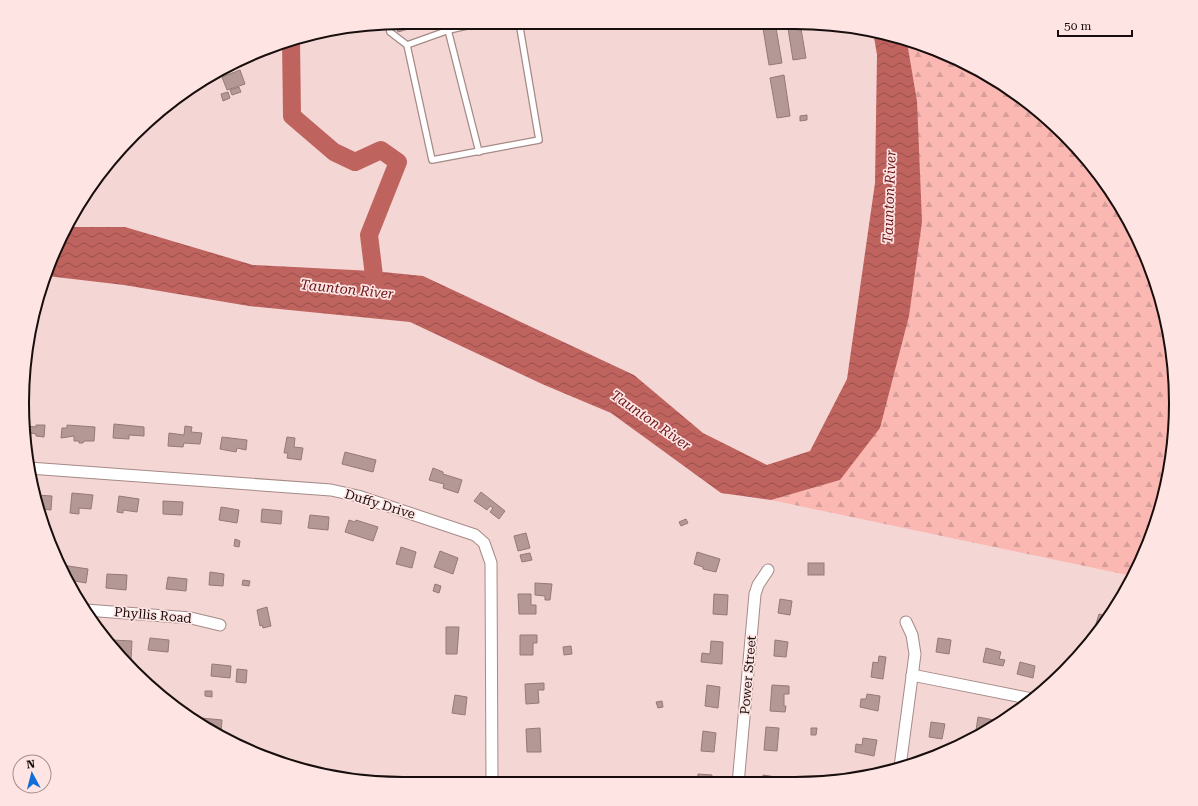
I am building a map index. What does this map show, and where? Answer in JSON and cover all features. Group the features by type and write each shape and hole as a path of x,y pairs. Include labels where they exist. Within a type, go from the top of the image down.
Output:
{"street":[{"name":"Duffy Drive","path":"35,468 327,490 358,496 475,535 484,543 491,563 492,777"},
{"name":"Power Street","path":"739,777 755,594 758,585 768,570"},
{"name":"Phyllis Road","path":"92,610 191,618 220,625"},
{"path":"901,761 915,646 910,628 906,622"},
{"path":"912,675 1026,698"}],"lane":[{"path":"407,45 453,29"},
{"path":"389,30 390,32 407,45 432,160 539,140 520,29"},
{"path":"449,30 479,152"}],"green space":[{"path":"908,47 938,57 982,79 1023,106 1042,122 1076,156 1092,175 1119,216 1141,260 1156,306 1166,354 1169,403 1168,427 1166,452 1156,500 1141,546 1127,575 771,500 840,480 917,101"}],"water":[{"name":"Taunton River","path":"874,38 908,47 917,101 922,222 909,316 880,428 840,480 771,500 721,493 611,413 542,384 410,322 249,306 124,285 51,276 57,260 74,227 125,227 253,265 373,271 423,276 634,375 703,433 767,465 810,451 847,379 875,183 877,55"}],"building":[{"path":"397,29 408,29 398,32"},
{"path":"763,29 776,29 782,63 769,65"},
{"path":"788,29 801,29 806,58 793,60"},
{"path":"240,70 245,84 227,90 222,77"},
{"path":"784,75 790,116 777,118 770,78"},
{"path":"239,87 241,92 232,95 230,90"},
{"path":"228,92 230,98 223,101 221,94"},
{"path":"807,115 807,120 800,121 800,116"},
{"path":"114,424 144,427 144,436 129,435 129,439 113,438"},
{"path":"36,425 45,425 44,437 36,436 36,434 31,433 31,435 30,426 36,427"},
{"path":"67,425 95,427 94,441 84,441 83,443 79,443 79,441 74,441 74,436 61,438 62,428 67,428"},
{"path":"185,426 192,427 191,432 202,433 200,444 184,443 183,447 168,446 169,433 184,435"},
{"path":"222,437 247,440 246,450 237,448 236,452 220,449"},
{"path":"287,437 295,438 294,447 303,448 301,460 287,458 288,453 284,453"},
{"path":"345,452 376,460 373,472 342,464"},
{"path":"433,468 443,472 443,474 462,480 458,493 443,488 444,484 429,480"},
{"path":"481,492 505,511 499,519 490,512 493,508 490,506 487,510 474,501"},
{"path":"72,493 93,495 91,509 79,508 79,514 70,513"},
{"path":"41,495 52,496 51,510 45,509"},
{"path":"119,496 139,499 137,512 123,510 123,513 117,512"},
{"path":"163,501 183,502 182,515 163,514"},
{"path":"221,507 239,510 237,523 219,520"},
{"path":"262,509 282,511 281,524 261,522"},
{"path":"310,515 329,517 328,530 308,528"},
{"path":"686,519 688,523 681,526 679,522"},
{"path":"349,520 355,522 356,520 378,527 373,541 345,532"},
{"path":"526,533 530,548 518,551 514,536"},
{"path":"235,539 240,541 239,547 234,546"},
{"path":"401,547 416,552 412,568 396,564"},
{"path":"440,551 458,558 453,574 434,567"},
{"path":"697,552 720,559 716,572 703,569 703,567 694,564"},
{"path":"530,553 532,560 522,562 520,555"},
{"path":"808,563 824,563 824,575 808,575"},
{"path":"67,566 88,569 86,583 74,581"},
{"path":"210,572 224,574 223,586 209,585"},
{"path":"107,574 127,575 126,590 106,588"},
{"path":"168,577 187,579 186,591 166,589"},
{"path":"243,580 250,581 249,586 242,585"},
{"path":"535,583 552,584 550,600 545,600 545,596 535,595"},
{"path":"435,584 441,586 439,593 433,591"},
{"path":"518,594 531,594 531,605 536,605 536,614 519,614"},
{"path":"714,594 728,595 727,615 713,614"},
{"path":"780,599 792,601 790,615 778,613"},
{"path":"267,607 271,626 263,628 262,625 260,626 257,610"},
{"path":"1099,614 1103,615 1095,626"},
{"path":"446,627 459,627 457,654 446,654"},
{"path":"520,635 537,635 537,643 533,643 533,655 520,655"},
{"path":"150,638 169,640 168,652 148,650"},
{"path":"938,638 951,640 949,654 936,652"},
{"path":"114,640 132,641 131,659"},
{"path":"775,640 788,642 786,657 774,656"},
{"path":"711,641 723,642 722,664 701,662 702,653 710,654"},
{"path":"571,646 572,654 564,655 563,647"},
{"path":"986,648 1001,652 999,659 1005,660 1003,666 983,662"},
{"path":"879,656 886,657 883,679 871,677 873,662 878,663"},
{"path":"1020,662 1035,666 1033,678 1017,674"},
{"path":"212,664 231,666 230,678 211,676"},
{"path":"237,669 247,670 246,683 236,682"},
{"path":"544,683 544,690 538,690 539,703 526,704 525,684"},
{"path":"707,685 720,687 718,708 705,706"},
{"path":"772,685 789,686 789,694 784,694 784,706 786,706 785,712 770,711"},
{"path":"205,691 212,691 212,697 205,696"},
{"path":"867,694 880,696 878,711 860,707 861,699 866,699"},
{"path":"455,695 467,697 465,715 452,713"},
{"path":"662,701 663,707 658,708 656,702"},
{"path":"978,717 993,720 982,727 976,730"},
{"path":"202,718 222,720 221,730"},
{"path":"931,722 945,724 942,739 929,737"},
{"path":"766,727 779,728 777,751 764,750"},
{"path":"540,728 541,752 527,752 526,729"},
{"path":"811,728 817,728 816,735 811,735"},
{"path":"703,731 716,733 714,752 701,751"},
{"path":"863,738 877,740 874,756 855,752 856,744 862,745"},
{"path":"698,774 712,775 712,777 698,777"},
{"path":"763,775 776,777 763,777"}],"waterway":[{"name":"Taunton River","path":"291,47 292,116 334,152 355,162 381,150 398,162 369,235 376,292"}]}
